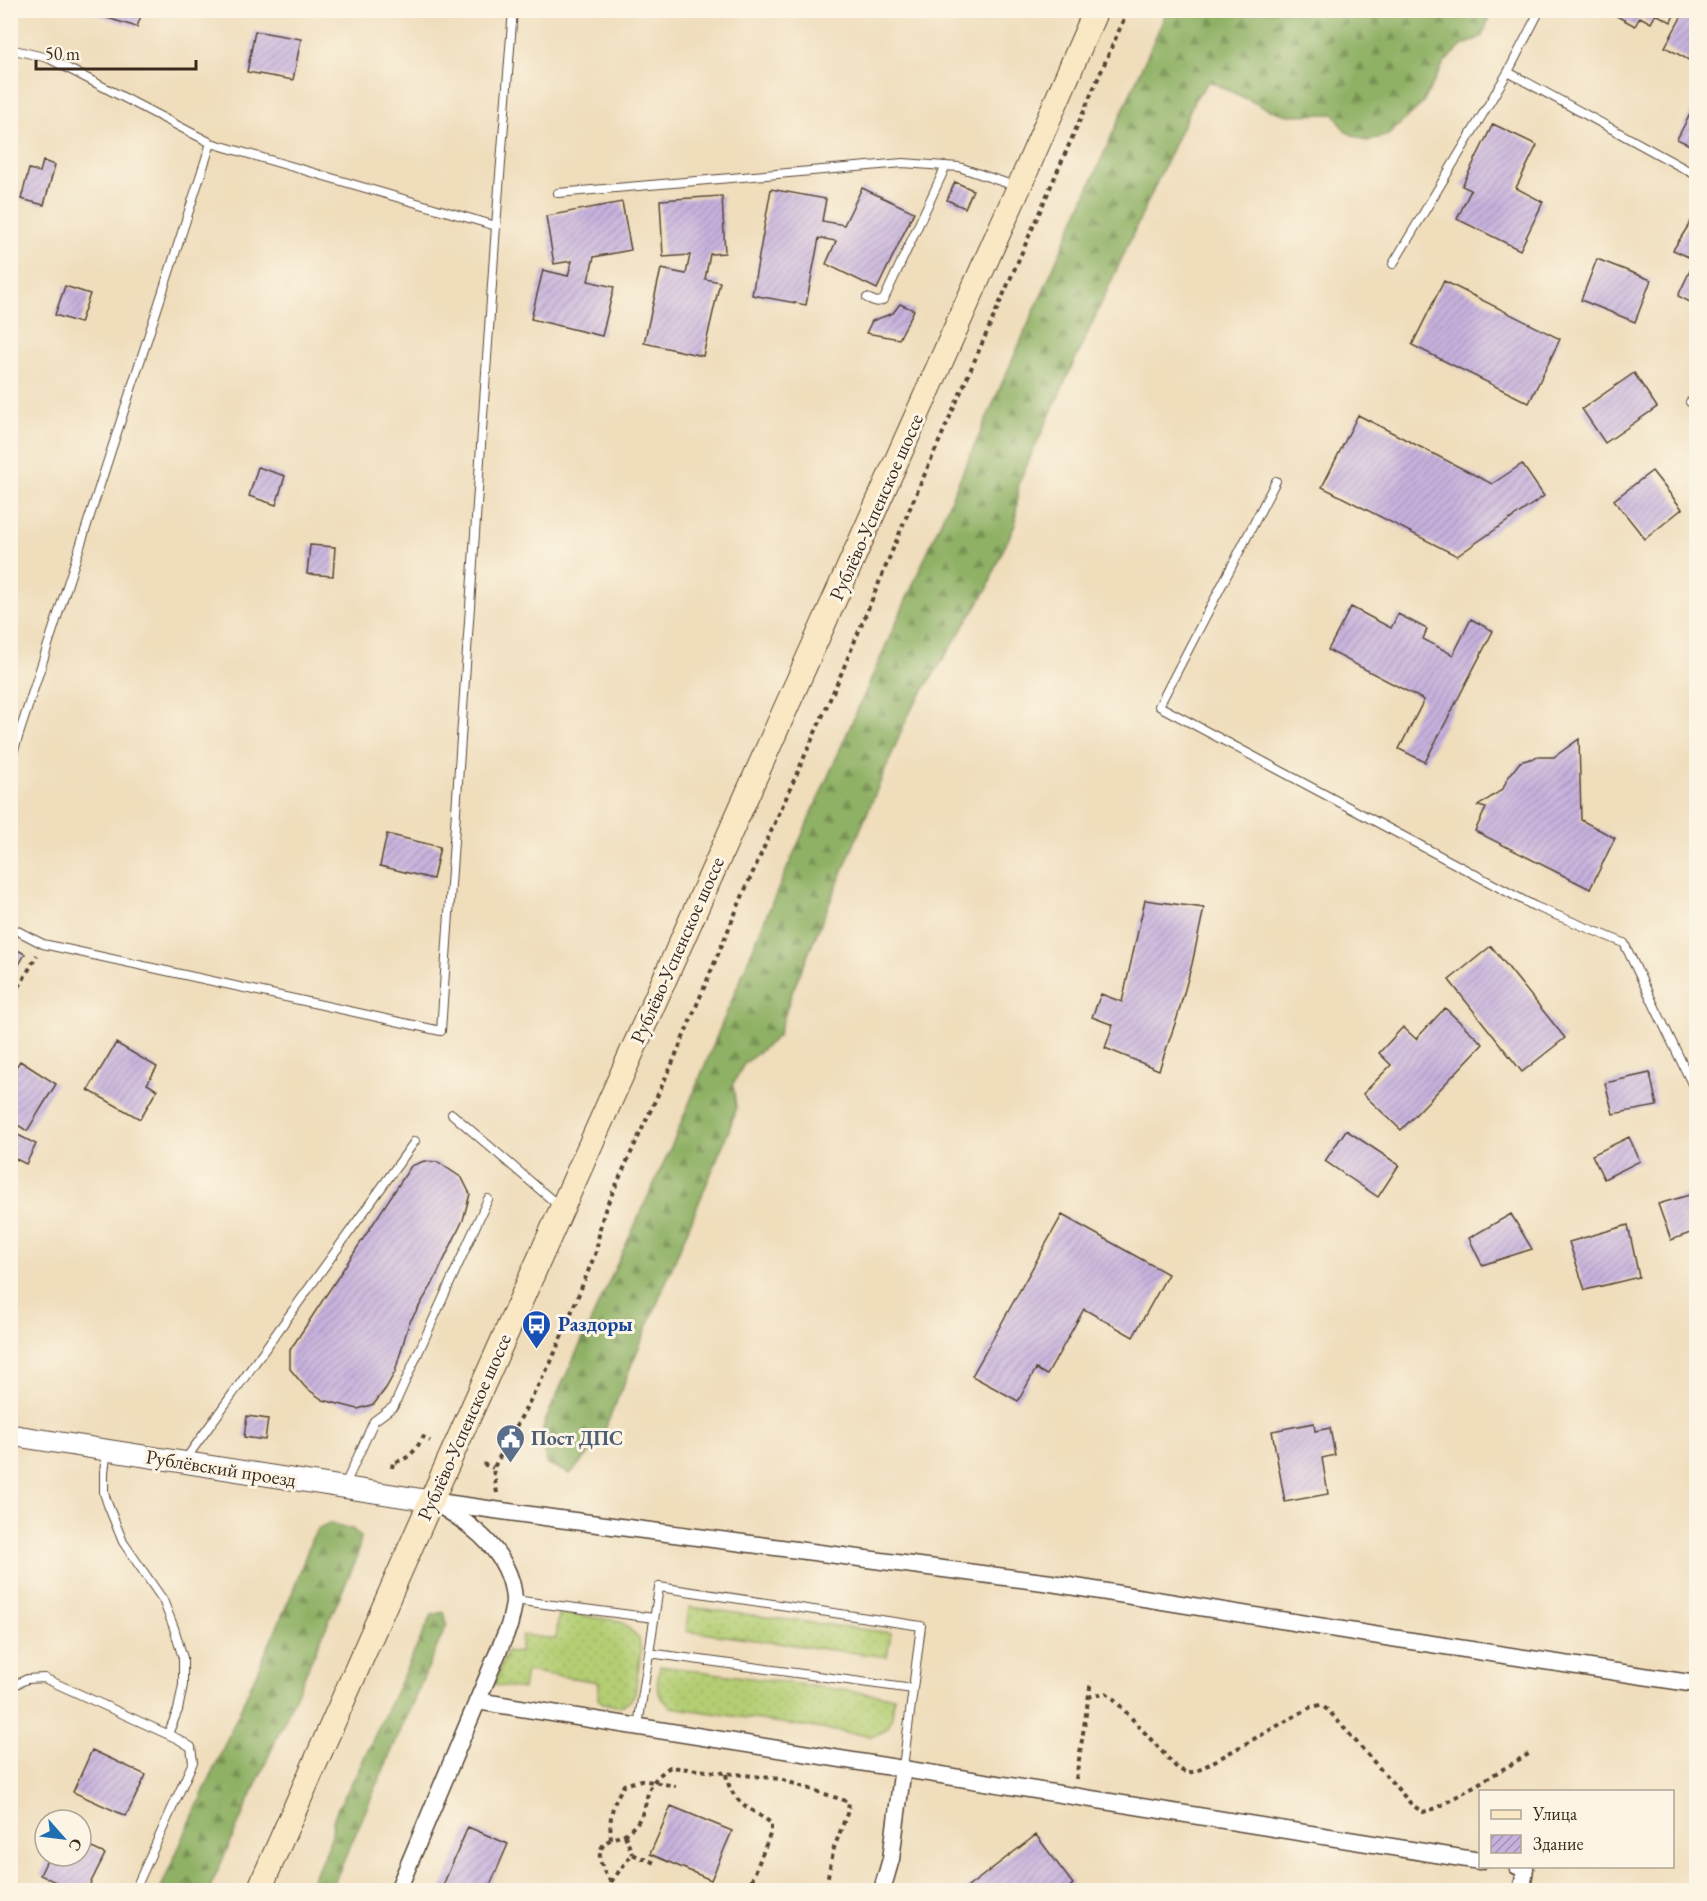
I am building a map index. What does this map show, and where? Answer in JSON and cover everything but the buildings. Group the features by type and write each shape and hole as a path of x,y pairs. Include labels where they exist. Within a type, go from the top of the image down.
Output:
{"main road":[{"name":"Рублёво-Успенское шоссе","path":"259,1890 1096,10"}],"street":[{"name":"Рублёвский проезд","path":"10,1435 431,1501"},
{"path":"431,1501 1051,1583 1696,1684"},
{"path":"398,1890 509,1626 514,1600 509,1574 490,1543 464,1520 431,1501"},
{"path":"477,1701 903,1767 1479,1861"},
{"path":"882,1890 891,1859 903,1767"},
{"path":"1522,1890 1525,1868"}],"lane":[{"path":"10,927 43,944 441,1031 513,10"},
{"path":"1394,264 1508,72 1540,10"},
{"path":"10,49 48,58 211,143 496,226"},
{"path":"1508,72 1696,175"},
{"path":"10,762 211,143"},
{"path":"558,194 903,163 959,167 1019,187"},
{"path":"867,298 876,302 884,299 946,166"},
{"path":"1276,480 1159,706 1534,906 1623,943 1696,1092"},
{"path":"452,1114 562,1208"},
{"path":"183,1462 415,1141"},
{"path":"344,1487 374,1421 394,1406 488,1199"},
{"path":"107,1450 104,1472 106,1499 123,1542 163,1600 183,1658 178,1710 168,1734"},
{"path":"638,1726 659,1587 921,1626 903,1767"},
{"path":"514,1600 654,1618"},
{"path":"649,1653 913,1689"},
{"path":"10,1687 27,1679 44,1678 168,1734 191,1747 193,1762 135,1890"}],"path":[{"path":"499,1510 493,1468 551,1362 596,1252 606,1207 672,1064 745,890 839,679 910,507 1128,10"},
{"path":"10,1003 43,944"},
{"path":"392,1468 393,1462 407,1458 423,1437 430,1441"},
{"path":"483,1464 493,1468"},
{"path":"1073,1795 1091,1681"},
{"path":"1088,1697 1106,1693 1114,1699 1177,1768 1187,1773 1197,1771 1311,1707 1321,1705 1329,1711 1412,1805 1423,1812 1437,1808 1532,1752"},
{"path":"611,1882 604,1872 601,1858 602,1846 611,1839 624,1835 637,1823 644,1808 647,1792 656,1776 670,1767 780,1779 849,1802 848,1811 834,1848 825,1890"},
{"path":"726,1774 728,1787 739,1801 771,1823 771,1832 748,1890"},
{"path":"611,1839 613,1804 624,1785 641,1780 676,1786"},
{"path":"624,1835 632,1854 655,1863"},
{"path":"608,1890 611,1882 632,1854"}],"green space":[{"path":"1167,11 1491,11 1483,36 1462,46 1444,63 1422,104 1388,135 1367,141 1346,132 1334,114 1288,115 1268,109 1209,81 1195,99 1019,482 1015,525 995,567 988,588 909,713 791,995 778,1036 744,1064 733,1084 736,1108 729,1130 600,1441 570,1474 548,1464 540,1443 545,1421 675,1138 768,912"},
{"path":"329,1523 352,1529 361,1537 356,1560 209,1890 160,1890 293,1591 312,1538 319,1528"},
{"path":"689,1607 891,1633 887,1657 686,1631"},
{"path":"444,1612 447,1624 331,1890 306,1890 324,1857 337,1810 432,1615"},
{"path":"559,1613 621,1621 639,1638 641,1651 635,1693 630,1701 623,1706 603,1703 598,1699 599,1682 526,1671 523,1689 494,1685 507,1651 520,1653 522,1635 556,1639"},
{"path":"660,1666 894,1697 892,1717 884,1731 870,1736 671,1707 659,1693"}],"place":[{"name":"Раздоры","path":"537,1350"},
{"name":"Пост ДПС","path":"510,1464"}]}
